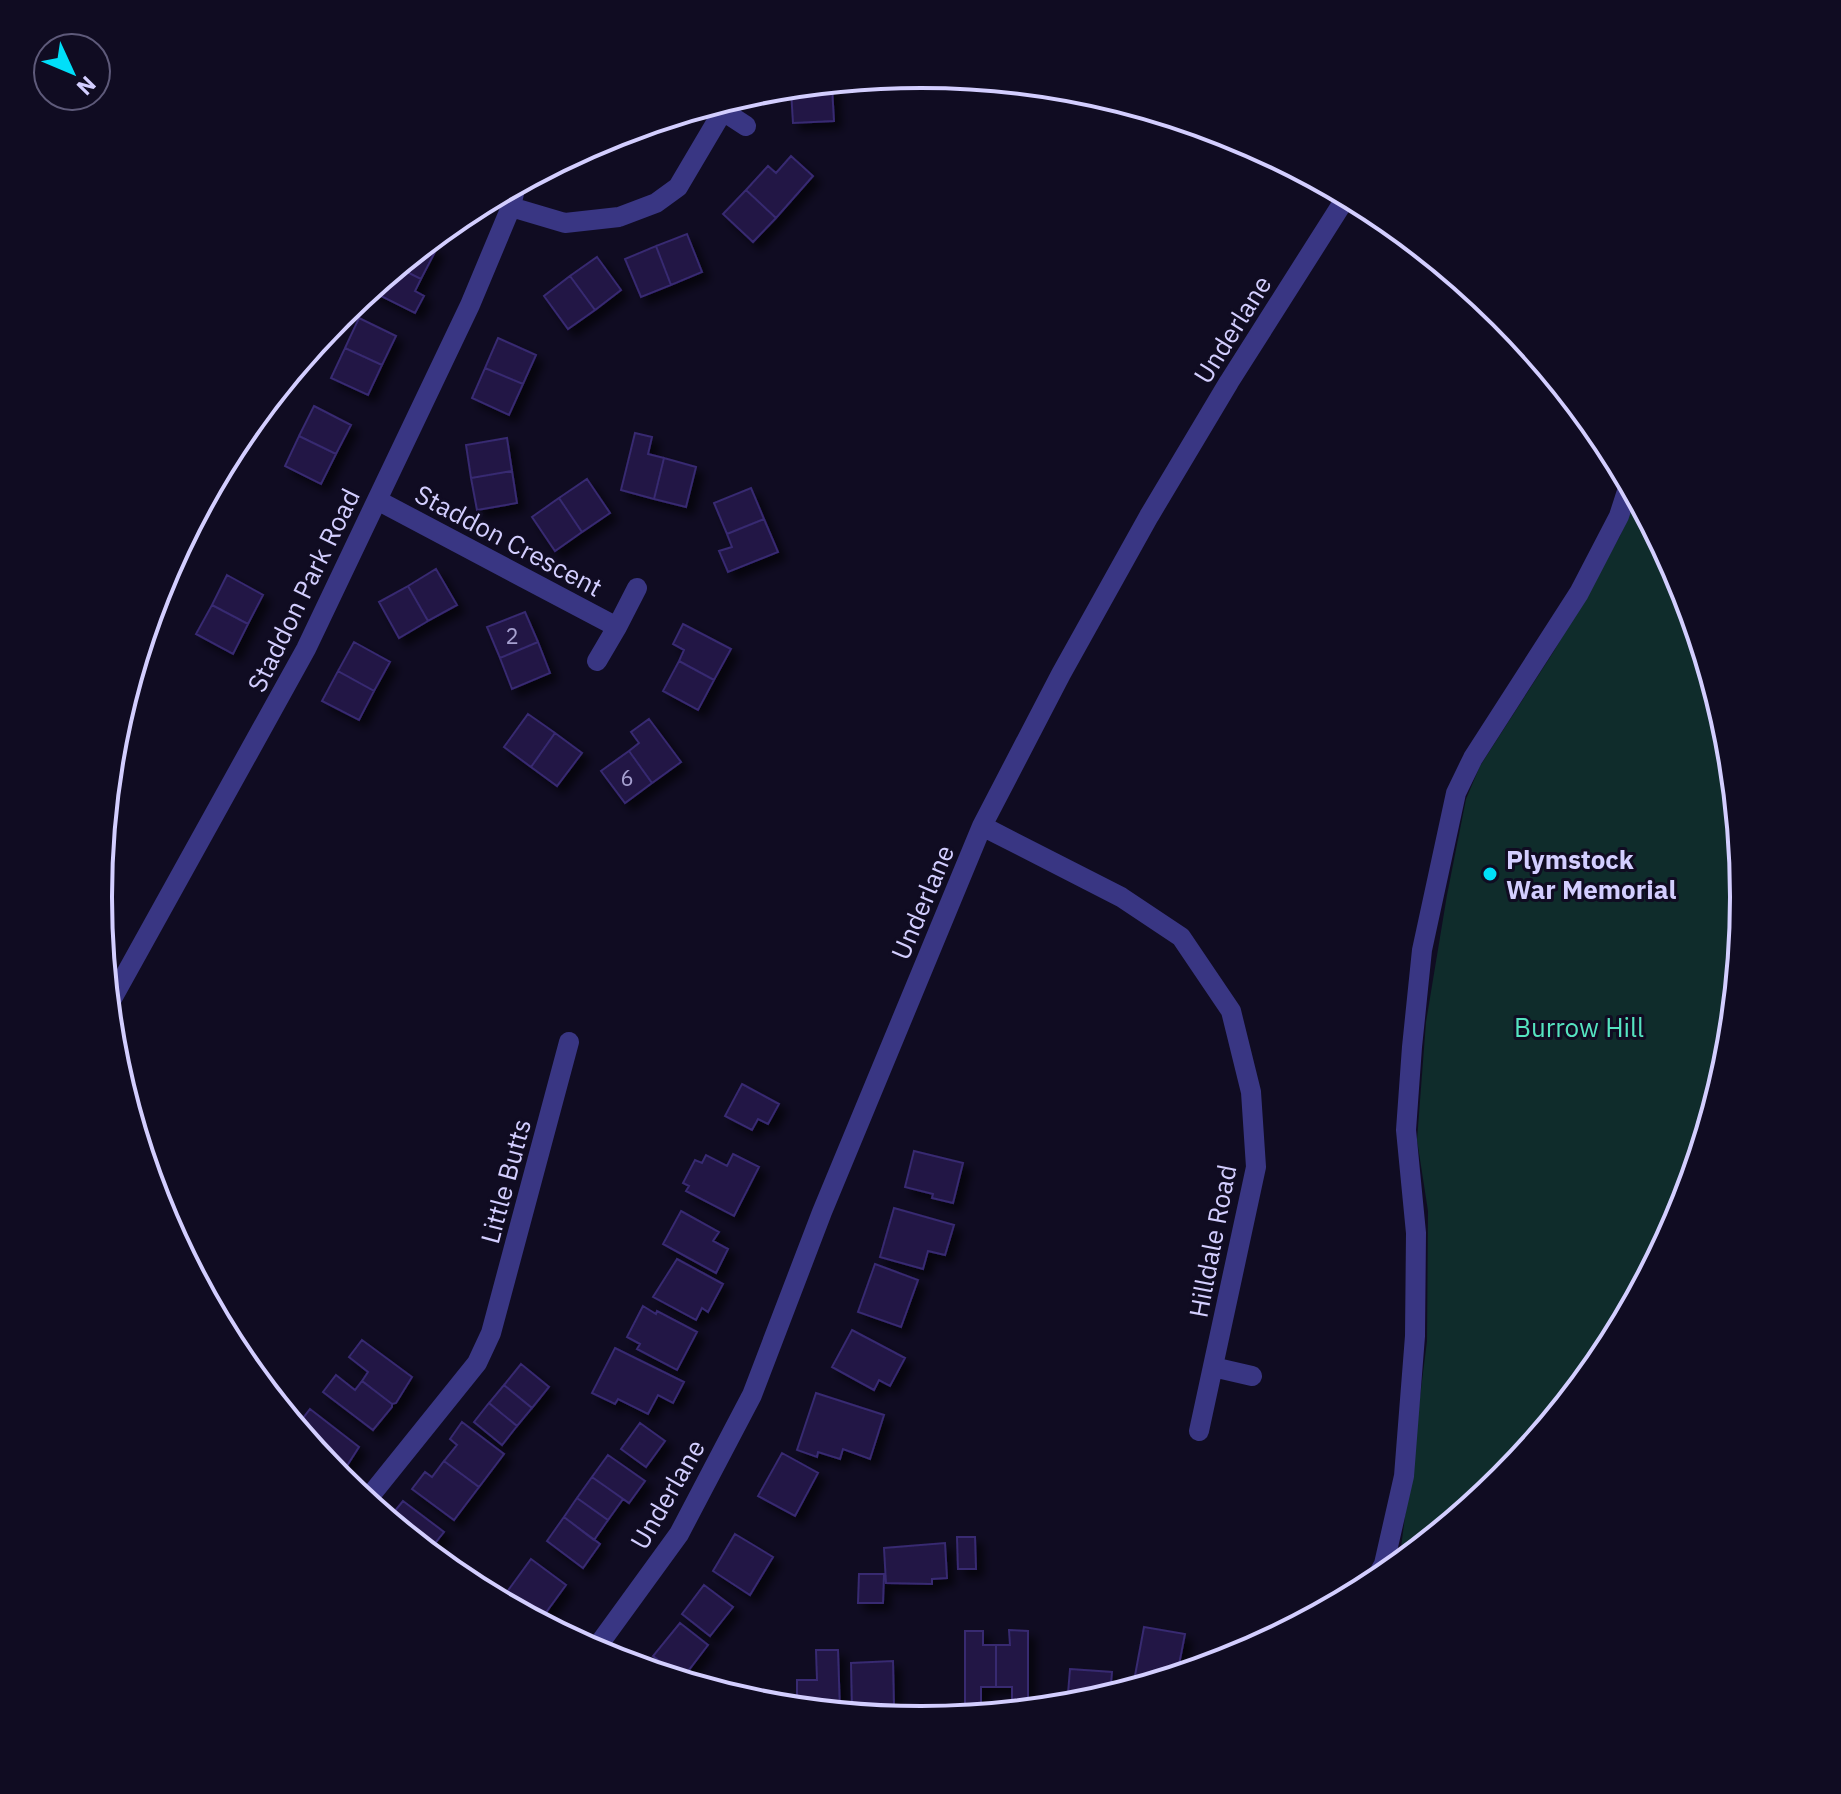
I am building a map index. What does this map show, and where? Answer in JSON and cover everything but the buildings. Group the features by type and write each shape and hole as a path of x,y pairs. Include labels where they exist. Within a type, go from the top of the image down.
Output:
{"street":[{"path":"732,111 746,126"},
{"path":"511,207 565,223 619,217 656,203 678,187 721,114"},
{"name":"Staddon Park Road","path":"117,990 306,649 470,305 513,198"},
{"name":"Underlane","path":"602,1640 679,1534 752,1395 822,1212 982,826 1061,674 1149,516 1229,382 1341,206"},
{"path":"1385,1559 1404,1476 1415,1307 1416,1233 1406,1130 1412,1047 1422,950 1456,793 1473,758 1579,593 1619,516 1624,499"},
{"name":"Staddon Crescent","path":"377,500 617,627"},
{"name":"Staddon Crescent","path":"597,661 637,588"},
{"name":"Hilldale Road","path":"982,826 1121,897 1181,937 1231,1011 1251,1092 1256,1167 1199,1431"},
{"name":"Little Butts","path":"373,1492 477,1363 491,1333 569,1042"},
{"path":"1213,1367 1252,1376"}],"green space":[{"name":"Burrow Hill","path":"1630,509 1668,587 1687,637 1714,739 1723,791 1730,897 1723,1003 1714,1055 1687,1157 1668,1207 1621,1302 1593,1346 1529,1430 1454,1505 1401,1548 1427,1341 1428,1211 1417,1140 1426,1022 1466,799 1480,766 1554,651 1620,536"}],"place":[{"name":"Plymstock War Memorial","path":"1490,874"}]}
